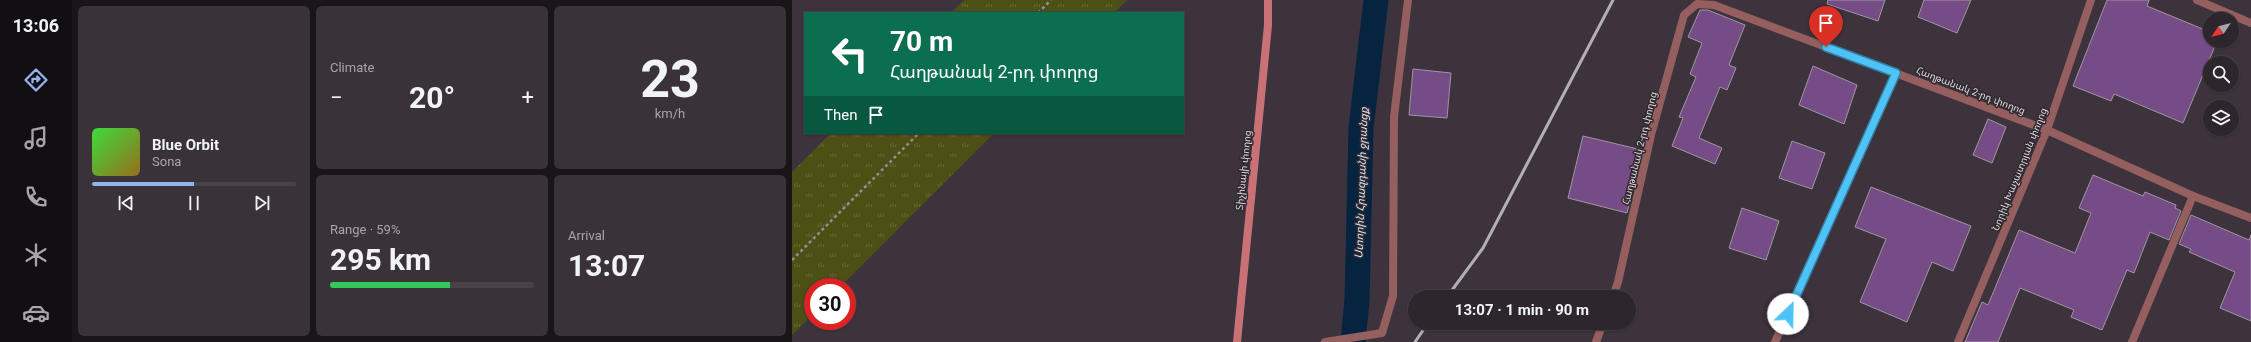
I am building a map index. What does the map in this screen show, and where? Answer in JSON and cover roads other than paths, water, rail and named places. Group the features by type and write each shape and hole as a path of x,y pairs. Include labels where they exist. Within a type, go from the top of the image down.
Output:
{"street":[{"name":"Տիչինայի փողոց","path":"1237,342 1268,25 1268,0"},
{"path":"1325,342 1382,333 1393,296 1394,117 1408,0"},
{"name":"Նորիկ Խաչատրյան փողոց","path":"1958,342 2047,130 2091,0"},
{"path":"2197,0 2251,23"},
{"name":"Հաղթանակ 2-րդ փողոց","path":"1615,290 1651,135 1684,15 1697,4 1714,5 2047,130 2193,196 2251,218"},
{"path":"1776,342 1896,73"},
{"path":"2132,342 2193,196"},
{"path":"1596,342 1600,330"}],"waterway":[{"name":"Ստորին Հրազդանի ջրանցք","path":"1353,342 1357,300 1361,128 1376,0"}],"railway":[{"path":"1452,290 1483,248 1613,0"},
{"path":"1415,342 1423,330"}]}
